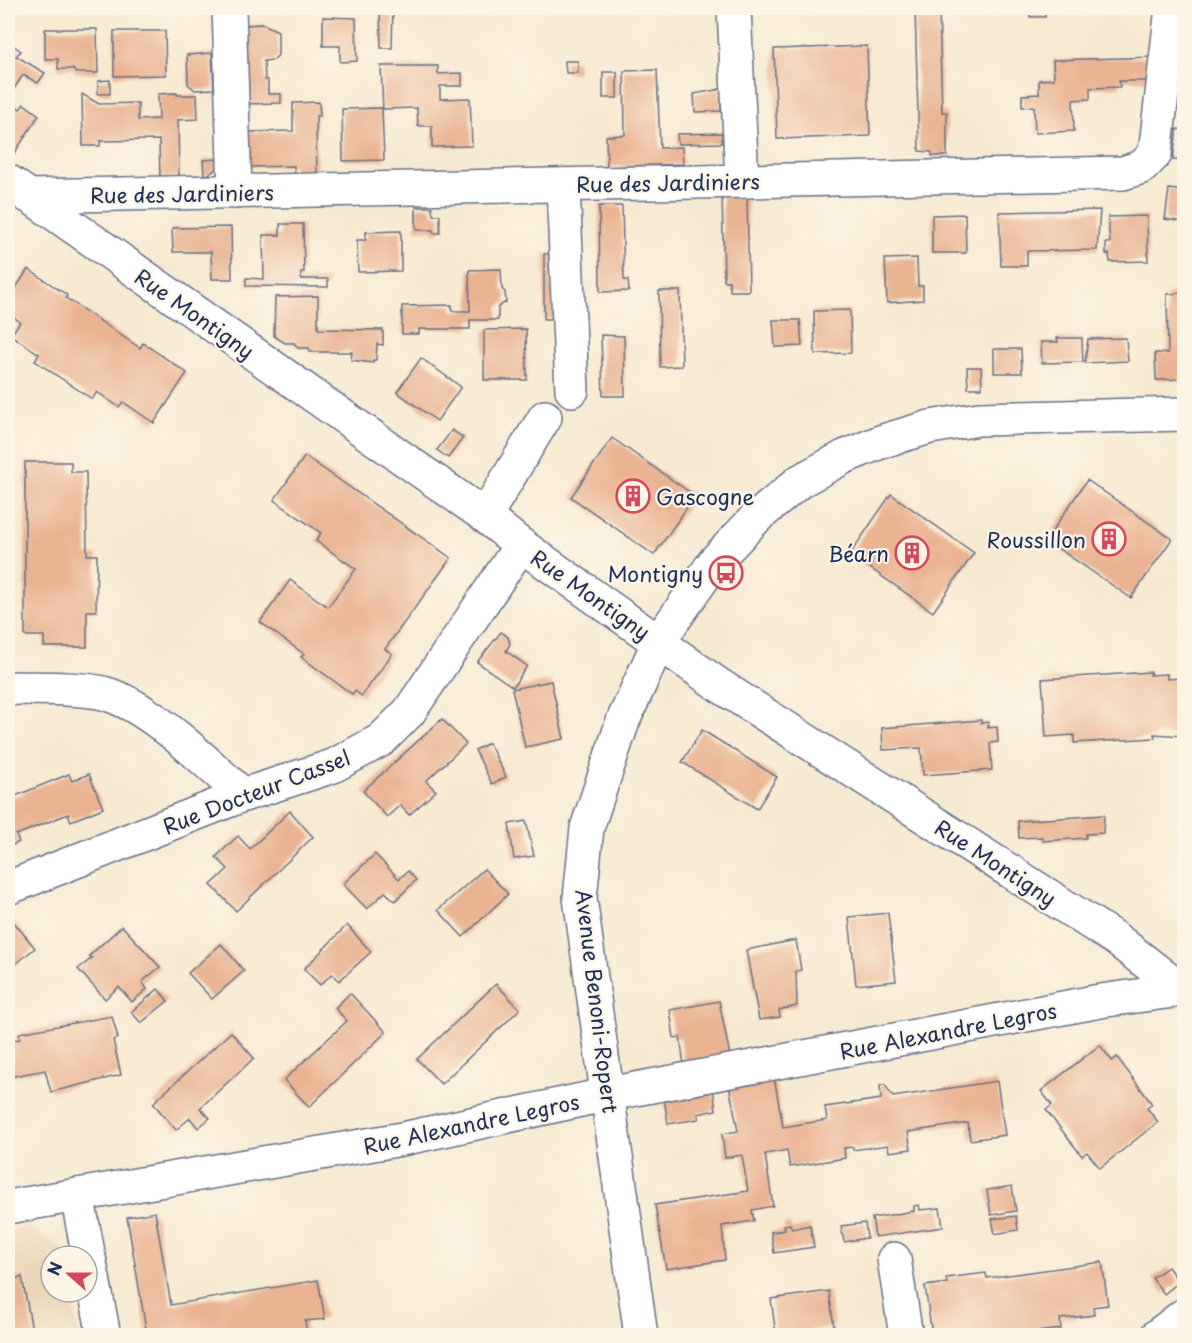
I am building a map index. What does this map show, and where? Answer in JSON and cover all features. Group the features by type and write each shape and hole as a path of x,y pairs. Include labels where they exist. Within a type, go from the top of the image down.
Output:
{"street":[{"path":"229,8 235,192"},
{"path":"734,8 742,181"},
{"name":"Rue des Jardiniers","path":"18,188 235,192 1123,173 1142,167 1155,154 1172,8"},
{"path":"563,185 572,390"},
{"name":"Rue Montigny","path":"18,188 485,516 521,545 718,685 1116,939 1183,991"},
{"name":"Avenue Benoni-Ropert","path":"641,1335 580,898 587,828 623,721 659,641 715,561 755,519 800,481 844,457 883,441 930,427 979,419 1185,414"},
{"path":"485,516 545,417"},
{"name":"Rue Docteur Cassel","path":"8,888 243,795 333,766 381,740 409,712 521,545"},
{"path":"8,688 102,693 130,702 204,759 243,795"},
{"name":"Rue Alexandre Legros","path":"8,1207 402,1139 609,1094 1101,1001 1183,991"},
{"path":"76,1195 104,1335"},
{"path":"894,1259 906,1335"},
{"path":"1157,1335 1185,1315"}],"shaded area":[{"path":"27,1226 54,1244 39,1244 39,1304 73,1304 79,1335 8,1336 8,1230"}],"building":[{"path":"380,8 393,8 392,48 381,48"},
{"path":"915,8 939,8 942,112 947,112 947,156 932,156 932,152 919,151"},
{"path":"1030,8 1045,8 1045,17 1030,17"},
{"path":"8,12 15,13 10,43 21,51 16,56 45,73 38,83 23,75 8,98 8,76 13,69 8,66"},
{"path":"323,17 356,18 357,61 340,62 340,46 323,46"},
{"path":"263,24 278,31 278,55 274,60 264,61 268,94 281,94 281,103 245,104 243,25"},
{"path":"45,29 97,29 98,73 76,73 73,69 58,69 58,59 45,59"},
{"path":"114,31 165,31 166,75 114,76"},
{"path":"867,46 870,136 777,139 774,49"},
{"path":"212,53 214,89 195,90 188,84 187,55"},
{"path":"1157,57 1153,81 1119,81 1120,87 1090,88 1090,99 1073,100 1074,131 1035,133 1034,106 1022,107 1022,95 1039,94 1039,80 1054,79 1053,60"},
{"path":"565,61 578,61 578,73 566,73"},
{"path":"381,66 438,66 438,74 462,73 462,86 440,86 440,99 470,98 472,146 432,147 432,126 418,126 417,108 383,109"},
{"path":"657,70 660,148 682,147 683,164 607,167 606,136 625,135 624,71"},
{"path":"603,72 617,72 617,98 603,98"},
{"path":"110,80 110,94 98,94 98,81"},
{"path":"721,89 721,111 695,112 694,94"},
{"path":"177,93 177,95 197,95 198,119 178,120 179,177 160,178 159,140 100,141 100,146 83,146 82,94 99,104 138,103 138,120 159,119 158,94"},
{"path":"8,99 20,109 24,104 39,115 10,160"},
{"path":"319,102 320,116 316,116 317,175 295,176 294,166 248,167 247,132 293,131 293,103"},
{"path":"382,108 384,160 343,161 342,109"},
{"path":"1177,129 1184,130 1184,161 1173,160"},
{"path":"722,133 722,143 678,144 677,134"},
{"path":"218,159 218,168 204,177 203,160"},
{"path":"1169,189 1184,191 1184,222 1165,219"},
{"path":"747,193 749,291 730,291 729,281 724,281 722,194"},
{"path":"599,206 622,206 624,280 628,280 629,291 600,292"},
{"path":"416,207 432,207 433,215 440,215 440,233 433,233 433,230 416,230"},
{"path":"1100,210 1097,250 1027,251 1027,266 1001,266 999,212"},
{"path":"965,214 966,253 932,253 932,215"},
{"path":"1147,216 1148,261 1110,262 1109,254 1106,254 1106,243 1110,243 1108,217"},
{"path":"280,224 303,224 304,272 301,272 301,279 328,279 328,287 246,286 246,278 264,279 263,235 280,235"},
{"path":"231,227 232,279 212,279 211,252 173,252 172,228"},
{"path":"401,231 401,271 358,272 357,240 366,240 366,232"},
{"path":"544,254 561,254 563,319 544,319"},
{"path":"917,258 918,286 923,286 923,300 887,303 885,259"},
{"path":"28,269 140,348 143,343 187,373 154,423 123,402 119,407 97,392 92,399 35,361 39,354 11,335 20,322 8,313 8,300"},
{"path":"501,269 502,289 505,292 506,302 498,307 498,320 470,320 470,329 419,329 419,334 402,334 402,306 452,305 452,311 470,311 469,270"},
{"path":"659,291 680,291 682,366 660,367"},
{"path":"1184,293 1184,379 1156,380 1155,353 1168,353 1167,294"},
{"path":"318,296 318,329 383,330 383,345 377,344 376,360 373,360 373,363 351,360 352,352 310,352 309,348 298,348 294,343 285,343 274,336 275,297"},
{"path":"850,310 851,353 815,354 814,311"},
{"path":"773,320 800,320 802,346 775,347"},
{"path":"526,329 527,380 484,380 484,330"},
{"path":"601,335 624,336 625,396 603,396"},
{"path":"1057,338 1082,338 1083,362 1042,363 1041,342 1058,342"},
{"path":"1126,338 1128,361 1085,363 1088,339"},
{"path":"994,349 1021,349 1022,373 994,373"},
{"path":"421,358 461,387 437,421 397,392"},
{"path":"967,367 981,367 982,388 968,388"},
{"path":"452,430 463,438 448,458 437,450"},
{"name":"Gascogne","path":"612,438 695,496 654,555 571,497"},
{"path":"305,456 451,558 385,649 392,654 362,696 355,691 352,694 301,657 304,654 260,622 290,580 328,607 356,569 316,541 321,533 274,500"},
{"path":"25,462 71,462 71,472 86,472 87,555 97,555 96,611 87,611 87,647 44,647 44,636 25,636"},
{"name":"Roussillon","path":"1087,480 1172,539 1131,598 1046,540"},
{"name":"Béarn","path":"891,494 974,553 933,612 850,554"},
{"path":"501,632 508,637 510,644 506,651 527,666 513,687 477,662"},
{"path":"1151,672 1150,675 1167,674 1167,679 1184,678 1184,736 1154,734 1155,738 1074,743 1074,735 1046,737 1042,679"},
{"path":"551,681 564,739 525,747 512,689"},
{"path":"442,719 466,744 426,781 436,791 409,815 400,805 387,817 363,791"},
{"path":"981,720 981,723 988,722 988,728 997,727 998,742 990,743 992,770 923,775 921,748 883,750 882,728"},
{"path":"702,730 777,777 757,809 682,762"},
{"path":"489,743 506,777 492,784 475,750"},
{"path":"69,774 72,781 89,774 103,808 71,821 68,814 16,835 19,842 8,847 8,799"},
{"path":"290,811 313,837 236,911 211,885 228,869 216,857 238,836 250,849"},
{"path":"1104,815 1103,833 1086,834 1086,838 1043,841 1042,837 1019,838 1018,821"},
{"path":"526,821 534,856 514,859 509,824"},
{"path":"375,854 399,879 408,871 416,880 395,901 385,892 367,909 343,884"},
{"path":"484,869 508,894 463,937 438,910"},
{"path":"888,913 896,981 856,985 849,917"},
{"path":"13,921 35,948 8,971 8,926"},
{"path":"347,925 371,952 339,981 332,974 320,985 304,969"},
{"path":"122,926 160,967 142,982 147,989 132,1002 119,987 105,999 78,969 92,958 89,956"},
{"path":"796,940 801,970 796,971 797,1006 779,1010 780,1017 759,1020 746,950"},
{"path":"221,944 244,971 212,999 188,973"},
{"path":"496,984 520,1009 441,1084 417,1059"},
{"path":"158,989 168,1001 141,1023 131,1012"},
{"path":"350,993 386,1032 309,1107 284,1080 347,1021 335,1008"},
{"path":"719,1001 730,1056 684,1065 680,1037 674,1038 670,1010"},
{"path":"112,1016 118,1038 113,1040 121,1075 51,1092 45,1070 8,1077 8,1041 20,1039 19,1033"},
{"path":"231,1032 254,1058 200,1108 210,1118 198,1128 190,1118 176,1130 153,1103"},
{"path":"1100,1045 1112,1061 1117,1057 1152,1104 1147,1108 1158,1122 1100,1168 1087,1152 1082,1156 1046,1110 1052,1105 1041,1091"},
{"path":"774,1077 783,1127 827,1120 825,1107 881,1099 880,1085 885,1085 893,1097 997,1081 1005,1135 970,1140 968,1123 908,1132 911,1149 889,1152 888,1145 853,1150 853,1147 844,1148 845,1158 790,1167 787,1150 765,1154 773,1206 752,1210 754,1221 722,1226 725,1260 666,1269 655,1205 748,1191 742,1155 725,1158 722,1134 738,1131 729,1085"},
{"path":"713,1088 716,1110 698,1114 699,1119 668,1124 664,1098"},
{"path":"1012,1186 1016,1211 991,1215 987,1190"},
{"path":"919,1205 920,1210 940,1208 943,1227 875,1237 872,1218 914,1211 914,1206"},
{"path":"155,1212 171,1305 318,1280 325,1319 305,1321 307,1335 243,1335 243,1333 147,1335 127,1217"},
{"path":"1016,1216 1018,1230 995,1234 992,1219"},
{"path":"865,1223 867,1238 844,1242 841,1226"},
{"path":"790,1224 792,1229 810,1225 814,1247 774,1253 771,1232 785,1230 784,1225"},
{"path":"1102,1262 1108,1305 1093,1307 1094,1315 1060,1319 1061,1329 1013,1335 932,1335 925,1286 947,1283 946,1278 986,1273 987,1278"},
{"path":"1168,1267 1179,1282 1164,1294 1152,1278"},
{"path":"22,1277 33,1335 8,1335 8,1280"},
{"path":"829,1291 834,1327 776,1335 771,1299"}],"place":[{"name":"Gascogne","path":"633,496"},
{"name":"Roussillon","path":"1109,539"},
{"name":"Béarn","path":"912,553"},
{"name":"Montigny","path":"726,573"}]}
